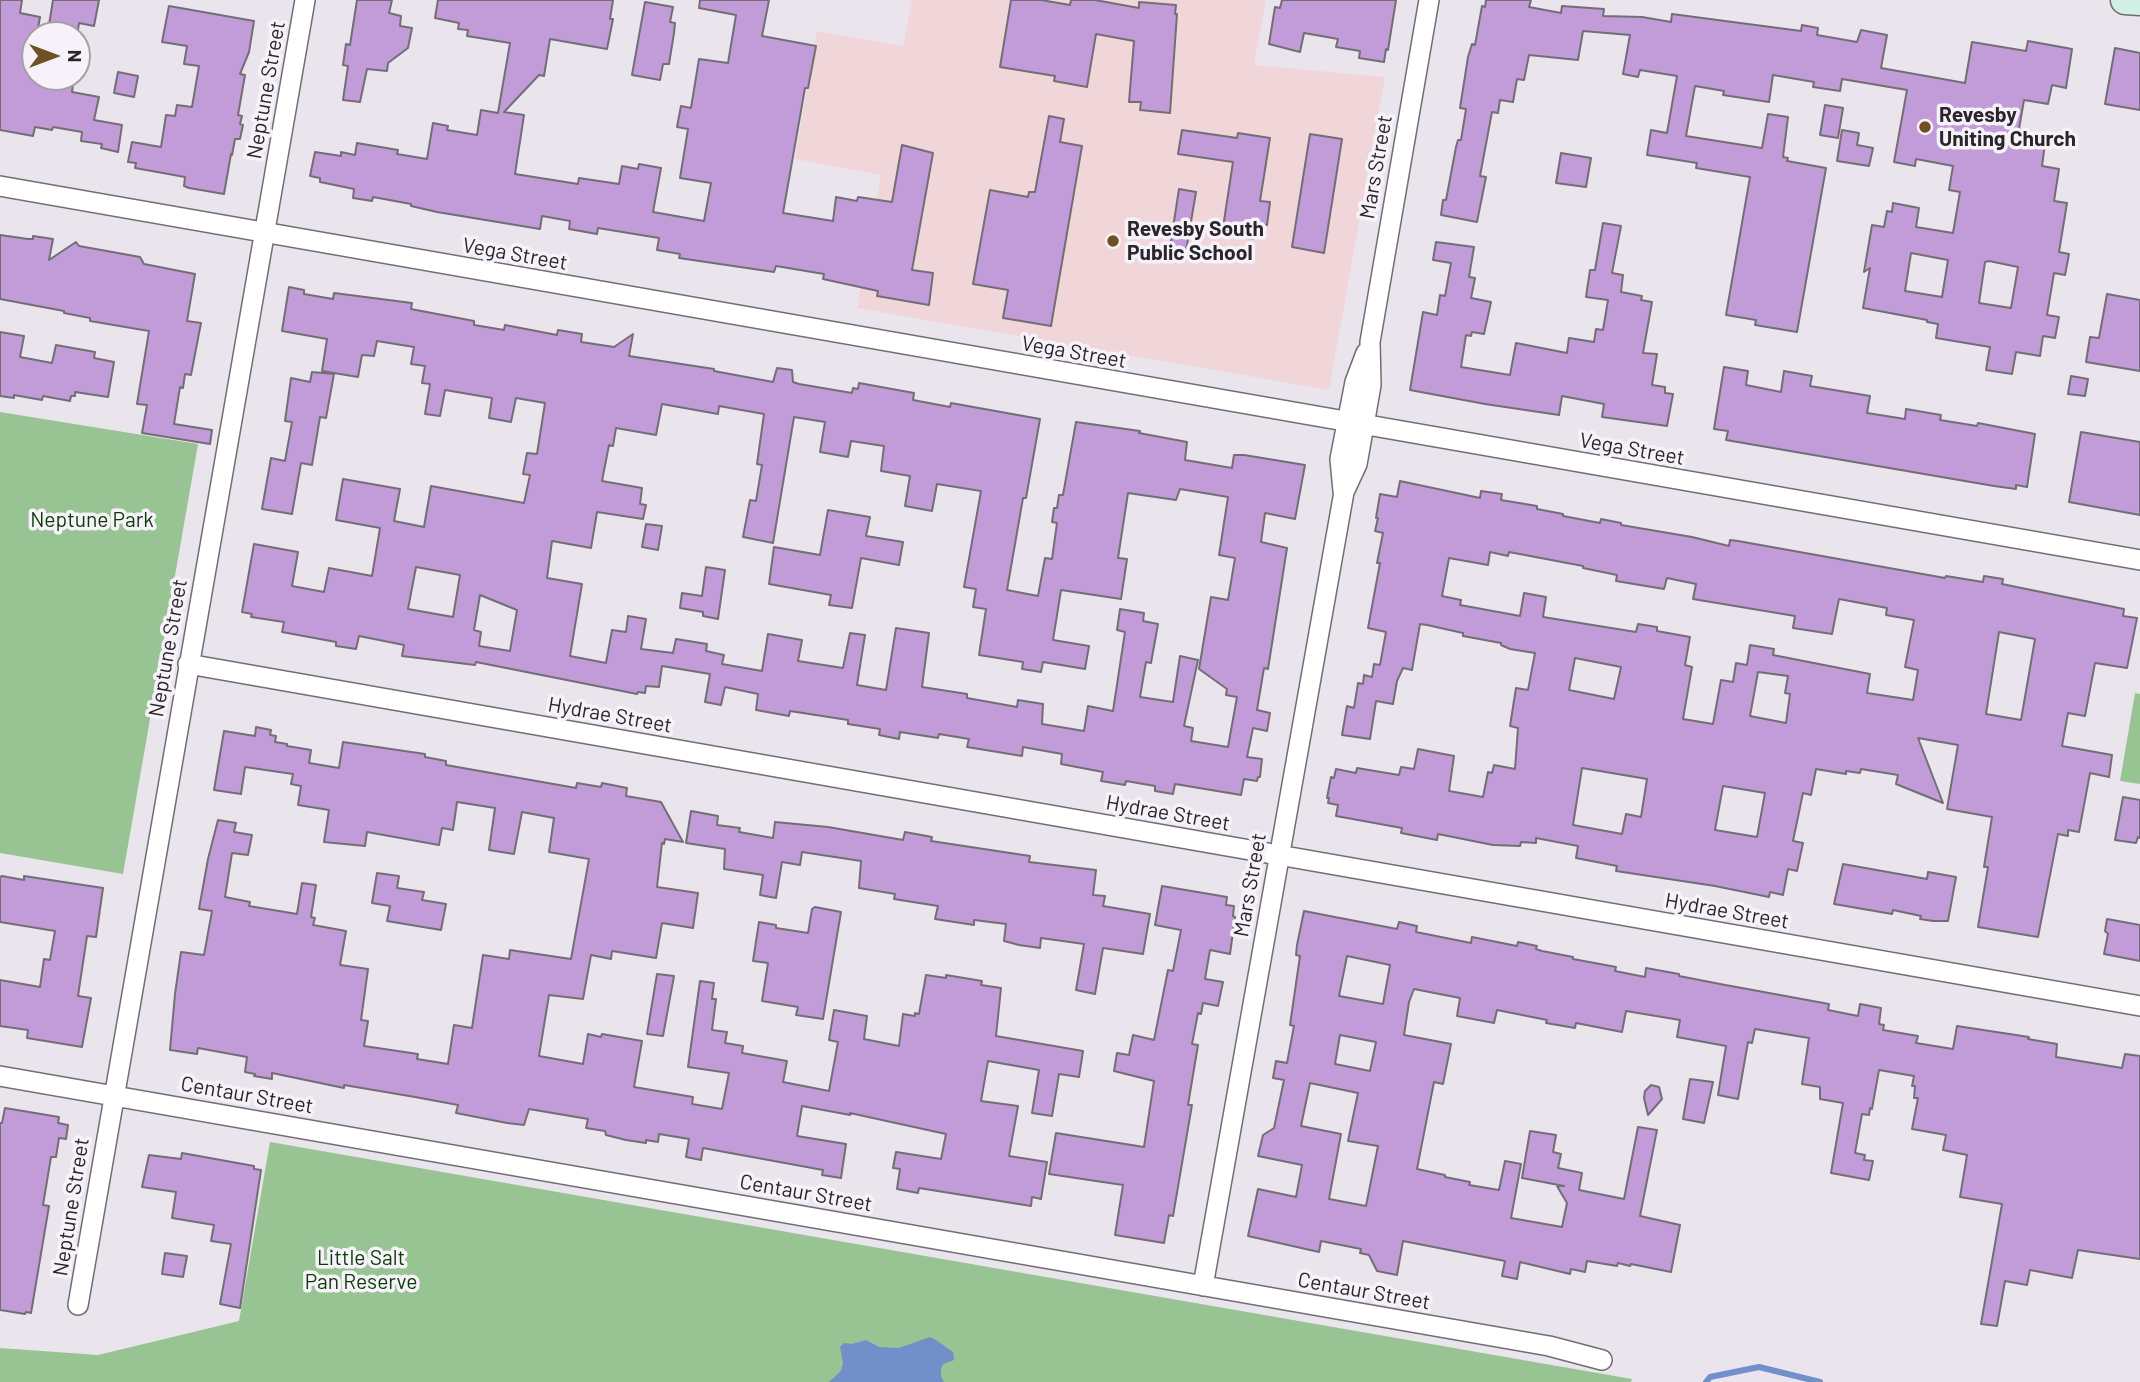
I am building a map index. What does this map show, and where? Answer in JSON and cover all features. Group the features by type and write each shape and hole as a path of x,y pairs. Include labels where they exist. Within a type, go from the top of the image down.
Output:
{"main road":[{"path":"2125,0 2140,1"}],"street":[{"name":"Neptune Street","path":"78,1305 305,0"},
{"name":"Mars Street","path":"1203,1286 1343,492 1357,464 1356,424 1371,385 1370,342 1429,0"},
{"name":"Vega Street","path":"0,186 2140,560"},
{"name":"Hydrae Street","path":"188,664 2140,1006"},
{"name":"Centaur Street","path":"0,1076 1549,1346 1602,1360"}],"shaded area":[{"name":"Revesby South Public School","path":"912,0 1266,0 1254,65 1385,77 1329,390 857,308 881,175 795,159 817,31 903,46"}],"green space":[{"name":"Neptune Park","path":"0,412 198,444 123,874 0,853"},
{"path":"2135,693 2140,694 2140,784 2120,781"},
{"name":"Little Salt Pan Reserve","path":"270,1142 1632,1379 1631,1382 0,1382 0,1348 98,1355 239,1321"}],"water":[{"path":"930,1337 953,1352 954,1360 943,1364 941,1369 944,1382 829,1382 841,1371 843,1363 840,1347 844,1343 866,1340 879,1347 899,1348"}],"building":[{"path":"0,0 22,0 20,13 40,17 39,21 21,21 21,91 72,91 99,97 94,120 122,125 118,152 101,148 102,144 81,141 82,132 35,127 33,136 0,130"},
{"path":"53,0 99,0 94,26 91,25 91,21 50,21"},
{"path":"357,0 392,0 389,13 401,16 400,26 412,28 408,48 388,63 387,71 367,69 360,102 343,100 348,66 343,65 346,44 350,45"},
{"path":"438,0 613,0 610,19 613,19 607,49 550,39 544,76 539,75 504,112 524,115 515,174 578,184 579,178 619,184 622,166 638,169 639,164 661,168 653,212 704,221 711,183 680,178 688,129 677,127 681,106 691,108 699,59 728,63 736,15 699,8 700,0 769,0 762,36 816,46 808,88 805,88 783,213 833,221 836,197 857,201 858,197 892,202 902,145 933,153 912,270 933,273 929,305 877,296 878,291 823,279 824,274 776,266 774,272 679,258 680,254 657,250 659,238 598,228 597,234 569,229 570,221 542,216 540,229 437,212 373,197 372,201 353,198 354,189 320,182 320,178 310,176 315,152 355,155 357,143 398,150 397,154 427,159 433,123 448,126 447,130 477,135 481,110 498,113 510,43 467,36 468,30 458,29 459,23 435,18"},
{"path":"1011,0 1041,0 1070,5 1071,0 1095,0 1139,8 1139,2 1176,5 1170,113 1140,110 1141,102 1129,102 1134,41 1096,34 1087,87 1054,81 1055,76 1000,67"},
{"path":"1282,0 1396,0 1384,62 1359,58 1360,51 1336,47 1338,39 1304,33 1300,52 1269,44 1275,7 1280,8"},
{"path":"1486,0 1531,0 1529,7 1561,13 1562,6 1604,9 1603,16 1642,17 1671,22 1672,14 1801,31 1802,25 1818,28 1817,35 1857,42 1861,30 1887,35 1881,68 1965,83 1972,42 2026,51 2028,41 2072,49 2066,88 2052,85 2048,104 2024,100 2019,129 2026,130 2025,133 2046,136 2042,166 2059,169 2054,201 2067,203 2059,252 2069,254 2065,275 2054,273 2047,315 2059,317 2055,338 2043,336 2040,356 2016,352 2012,374 1986,370 1990,347 1936,338 1938,324 1927,320 1863,308 1870,268 1864,272 1872,225 1884,227 1887,211 1892,212 1893,203 1919,208 1916,227 1953,233 1960,192 1949,190 1953,166 1916,159 1915,166 1894,162 1907,90 1842,79 1840,91 1813,87 1814,82 1773,75 1769,102 1723,95 1724,91 1695,86 1686,136 1762,148 1768,114 1788,117 1783,157 1788,158 1787,161 1826,168 1797,332 1755,325 1756,320 1726,315 1750,177 1696,168 1697,163 1647,155 1651,130 1667,133 1677,76 1640,70 1638,77 1623,74 1630,35 1583,31 1578,60 1529,55 1524,80 1517,79 1513,102 1500,100 1498,113 1492,112 1480,176 1486,177 1477,222 1441,215 1456,147 1458,140 1461,140 1466,109 1460,108 1468,57 1472,44 1475,45 1482,6 1485,7","holes":["1911,253 1948,260 1942,297 1905,291","1985,262 2018,267 2011,308 1979,303"]},
{"path":"645,2 673,7 670,22 675,23 669,64 663,64 660,80 632,75"},
{"path":"169,6 254,21 249,52 240,74 245,75 238,115 242,116 240,124 243,125 240,139 235,139 224,194 189,188 184,186 185,177 135,168 136,163 128,162 132,142 161,147 166,115 175,116 177,105 192,107 199,66 184,64 187,46 162,42"},
{"path":"2115,48 2140,53 2140,110 2105,104"},
{"path":"118,72 138,76 134,97 114,93"},
{"path":"1825,105 1843,108 1838,138 1820,135"},
{"path":"1049,116 1064,119 1060,142 1082,146 1051,326 1003,318 1008,290 973,284 990,190 1028,197 1029,192 1035,192"},
{"path":"1182,130 1237,138 1238,133 1270,138 1260,201 1270,202 1267,225 1256,223 1253,239 1222,234 1233,162 1178,154"},
{"path":"1842,130 1859,133 1857,145 1873,148 1869,166 1837,161"},
{"path":"1310,134 1342,139 1324,253 1292,247"},
{"path":"1561,153 1591,158 1586,187 1556,183"},
{"path":"1179,189 1196,192 1185,257 1169,254"},
{"path":"1603,223 1621,226 1612,273 1623,275 1621,292 1642,296 1641,300 1652,302 1643,353 1657,354 1652,385 1665,387 1665,393 1673,394 1667,426 1602,417 1604,404 1562,396 1559,415 1410,390 1423,312 1437,315 1440,295 1445,296 1451,263 1433,260 1436,242 1474,247 1469,277 1475,278 1471,298 1491,302 1484,334 1472,332 1471,336 1466,335 1461,367 1510,375 1516,343 1567,353 1569,338 1594,342 1596,329 1603,330 1608,300 1586,297 1590,270 1595,270"},
{"path":"0,235 53,239 49,260 76,242 79,246 140,257 144,264 195,274 187,321 201,323 191,375 185,374 183,388 180,387 174,424 212,430 210,444 142,433 147,405 137,404 149,331 90,321 90,318 64,311 0,299"},
{"path":"289,287 304,290 304,294 333,299 334,293 412,303 411,309 474,321 474,325 504,330 505,325 557,335 558,330 582,334 581,342 614,347 633,334 629,356 714,369 773,382 777,368 792,370 793,382 799,384 852,393 853,388 858,389 859,383 914,393 913,400 950,407 951,403 1040,419 1007,590 1038,596 1045,558 1052,559 1057,523 1052,522 1054,508 1057,508 1059,495 1063,495 1076,422 1140,431 1139,433 1187,442 1185,460 1232,468 1234,455 1244,455 1305,465 1295,519 1265,513 1261,542 1287,548 1268,669 1264,668 1257,710 1270,713 1267,731 1253,728 1247,757 1262,759 1260,777 1257,781 1244,779 1241,795 1175,784 1173,794 1155,791 1155,786 1126,781 1125,785 1101,781 1103,772 1061,764 1062,754 1023,747 1022,756 967,747 969,739 939,734 938,738 900,732 899,739 879,735 880,729 848,724 848,720 790,711 789,716 756,710 758,694 725,687 721,705 705,702 710,674 662,666 659,687 646,686 645,693 637,694 476,662 475,665 402,656 404,645 359,636 356,649 336,646 336,642 282,632 284,622 251,617 252,614 242,612 254,544 298,552 292,586 324,592 329,568 372,576 380,528 336,520 343,479 400,489 394,521 424,527 431,486 524,503 530,475 523,474 527,453 537,454 545,403 516,398 511,422 489,418 492,398 445,390 440,416 425,414 430,384 422,383 425,366 411,364 414,347 377,341 374,356 362,355 358,377 322,371 327,339 282,331","holes":["662,404 718,414 719,406 764,414 757,464 762,465 756,501 750,500 743,537 773,543 794,417 825,422 820,452 848,457 851,441 884,446 881,471 910,476 905,506 932,511 937,484 981,491 964,587 976,589 973,607 986,609 979,655 1023,662 1022,669 1041,672 1043,662 1085,669 1089,646 1053,640 1061,590 1121,599 1127,559 1118,558 1128,493 1176,500 1180,489 1228,497 1219,555 1235,558 1228,600 1211,597 1199,669 1227,689 1226,695 1237,697 1228,747 1191,741 1193,728 1184,726 1198,660 1180,656 1173,702 1140,697 1146,662 1151,663 1158,624 1143,621 1144,613 1120,609 1117,630 1125,632 1113,711 1088,706 1084,731 1042,724 1043,704 1018,700 1017,707 967,698 967,694 922,687 929,633 896,628 886,690 857,685 865,635 850,633 843,668 798,661 802,640 768,634 762,671 722,664 724,655 706,651 707,644 676,639 673,653 641,649 646,619 628,616 626,632 612,630 606,663 570,656 582,584 547,578 552,541 591,548 597,512 643,519 646,505 640,504 642,488 602,481 609,445 613,446 616,428 656,435","416,567 460,575 453,617 408,609","480,595 517,610 510,651 479,646 481,632 474,630"]},
{"path":"2107,294 2140,300 2140,371 2086,362 2090,337 2099,338"},
{"path":"0,332 24,336 20,357 52,363 56,345 95,352 94,358 114,362 108,397 75,392 70,401 43,396 42,400 14,395 14,398 0,396"},
{"path":"1724,367 1748,371 1746,385 1781,392 1784,371 1812,376 1810,386 1870,396 1867,413 1905,419 1906,409 1941,415 1940,420 1977,426 1978,423 2035,434 2027,487 2016,485 2016,489 1994,486 1726,440 1728,431 1714,429"},
{"path":"312,372 334,374 326,418 320,417 312,465 301,463 292,514 262,509 271,458 285,461 292,422 285,421 291,378 310,382"},
{"path":"2071,376 2088,379 2085,396 2068,394"},
{"path":"2081,432 2140,442 2140,515 2069,502"},
{"path":"1400,481 1480,498 1481,491 1502,494 1501,500 1537,506 1537,509 1600,523 1601,519 1729,546 1730,540 1738,541 1945,578 1983,582 1984,576 2003,579 2002,584 2124,609 2123,616 2137,618 2127,668 2095,663 2085,716 2068,713 2062,746 2112,755 2109,777 2090,773 2079,832 2068,830 2068,836 2058,834 2038,937 1978,927 1988,867 1984,867 1992,817 1947,809 1958,745 1918,738 1943,803 1896,784 1898,775 1861,769 1860,773 1846,771 1846,774 1816,769 1811,795 1803,793 1793,841 1803,843 1797,871 1788,869 1783,895 1770,892 1769,897 1616,871 1617,866 1576,858 1578,846 1536,838 1536,843 1521,842 1520,846 1493,845 1438,834 1437,840 1401,833 1402,828 1336,816 1338,805 1328,803 1327,798 1331,777 1334,778 1336,769 1356,773 1357,768 1399,775 1401,767 1414,769 1418,749 1454,756 1449,791 1483,797 1488,772 1492,773 1494,765 1515,769 1518,728 1510,726 1516,688 1528,690 1535,653 1510,649 1501,643 1463,636 1463,633 1427,625 1420,624 1412,670 1403,668 1397,681 1393,704 1376,701 1370,739 1342,735 1347,706 1354,708 1358,683 1363,684 1364,675 1372,677 1374,664 1380,665 1386,632 1368,628 1383,533 1375,531 1376,518 1380,494 1397,497","holes":["1490,552 1508,556 1509,552 1583,566 1617,575 1616,581 1664,589 1667,578 1696,584 1693,599 1795,616 1793,628 1832,634 1839,599 1887,608 1886,615 1914,620 1905,667 1918,670 1913,700 1867,693 1870,674 1773,655 1774,649 1750,645 1747,665 1736,663 1733,682 1721,680 1713,724 1683,719 1692,667 1685,665 1690,637 1657,631 1657,627 1638,624 1636,632 1543,617 1546,597 1524,593 1520,616 1460,605 1461,600 1442,596 1449,558 1488,565","1999,632 2035,639 2021,720 1986,714","1575,658 1621,667 1614,699 1569,690","1758,672 1788,676 1785,693 1790,694 1786,723 1750,716","1582,768 1647,779 1641,817 1626,814 1622,834 1573,825","1723,786 1765,793 1757,837 1715,830"]},
{"path":"828,510 870,517 866,536 903,542 899,565 861,558 852,608 829,605 831,595 769,584 774,547 820,555"},
{"path":"646,524 662,526 658,550 642,547"},
{"path":"706,567 725,570 718,619 703,616 703,612 680,608 682,593 702,596"},
{"path":"256,727 271,730 270,735 276,736 275,742 311,750 309,763 339,768 343,742 425,754 425,757 446,761 446,765 576,788 577,783 601,787 602,783 627,788 626,796 661,802 683,842 665,839 664,844 662,843 657,887 698,893 693,928 662,923 656,958 612,951 611,959 591,955 583,999 549,995 539,1056 583,1064 588,1034 642,1041 634,1087 693,1097 692,1104 722,1109 729,1073 688,1067 700,981 714,983 712,999 716,999 712,1030 727,1032 725,1043 743,1046 742,1053 787,1061 783,1082 829,1091 838,1042 829,1040 834,1010 867,1016 864,1039 899,1046 903,1014 919,1014 926,975 946,978 946,975 982,981 981,985 1001,988 996,1036 1083,1051 1079,1077 1059,1074 1052,1116 1032,1113 1039,1070 988,1061 981,1101 1018,1106 1009,1156 1047,1162 1041,1199 1032,1197 1031,1206 919,1188 918,1193 897,1189 900,1169 893,1168 896,1152 941,1159 946,1134 850,1113 802,1106 797,1136 846,1144 841,1178 822,1175 823,1170 703,1148 701,1160 686,1157 689,1139 659,1134 658,1142 626,1140 606,1135 605,1131 586,1128 588,1119 529,1109 524,1125 507,1123 456,1113 458,1105 415,1097 344,1085 344,1088 272,1073 272,1079 254,1076 255,1074 245,1072 247,1057 198,1048 197,1054 170,1050 181,952 204,955 212,911 199,909 218,820 236,823 234,832 252,835 248,855 232,853 225,897 250,902 249,906 297,914 302,883 316,885 311,917 315,918 313,925 346,931 340,965 368,969 361,1020 368,1021 364,1046 418,1054 417,1059 448,1064 454,1025 472,1028 483,955 509,959 510,950 571,959 589,859 549,852 554,818 522,812 514,854 489,850 495,808 457,802 453,830 442,828 439,845 367,832 365,846 324,842 329,810 298,805 301,786 291,784 293,774 245,767 241,794 214,790 224,731 255,736"},
{"path":"2123,797 2140,800 2140,838 2138,837 2136,843 2115,840"},
{"path":"691,811 718,816 717,825 740,828 739,832 773,838 775,822 828,827 903,840 905,832 932,837 931,841 1030,856 1029,862 1096,870 1093,895 1105,896 1103,906 1150,914 1143,954 1103,948 1095,994 1076,990 1084,944 1041,938 1040,948 1019,945 1004,941 1006,924 974,920 974,925 935,919 938,906 894,899 895,894 859,888 861,861 802,852 800,865 782,862 776,898 760,895 763,875 724,869 725,849 686,843"},
{"path":"1843,864 1927,879 1928,872 1956,877 1948,921 1920,919 1921,916 1893,910 1892,914 1834,904"},
{"path":"377,873 399,876 397,888 424,892 422,900 446,904 441,930 387,921 390,906 372,903"},
{"path":"2,876 24,880 24,876 103,888 96,937 87,936 78,996 91,998 82,1047 27,1038 28,1030 0,1026 0,980 40,987 44,959 50,960 55,931 0,922"},
{"path":"1162,886 1227,897 1226,905 1234,906 1235,917 1230,954 1210,950 1205,979 1223,982 1218,1006 1203,1003 1201,1014 1198,1013 1192,1044 1198,1045 1188,1105 1192,1105 1173,1216 1169,1215 1164,1243 1115,1235 1123,1185 1049,1174 1056,1133 1144,1147 1154,1081 1114,1071 1117,1053 1129,1055 1133,1035 1154,1040 1168,970 1173,971 1181,930 1155,925"},
{"path":"815,907 841,912 823,1019 796,1015 798,1007 762,1001 768,963 753,961 759,922 776,925 776,928 808,933 812,909"},
{"path":"1304,911 1397,929 1399,922 1417,926 1416,932 1471,943 1472,937 1517,946 1518,942 1573,959 1616,967 1615,971 1645,977 1646,968 1679,974 1829,1004 1828,1010 1858,1016 1860,1004 1881,1008 1879,1024 1884,1025 1883,1030 1918,1036 1916,1043 1953,1049 1957,1026 2057,1044 2056,1057 2122,1068 2125,1054 2140,1056 2140,1259 2078,1250 2072,1278 2030,1270 2027,1285 2005,1281 1997,1326 1981,1324 2002,1204 1960,1197 1967,1155 1943,1150 1946,1135 1912,1129 1918,1098 1914,1098 1914,1076 1879,1070 1872,1109 1870,1108 1869,1115 1862,1114 1855,1153 1865,1155 1864,1160 1873,1161 1869,1180 1831,1173 1843,1103 1820,1099 1820,1087 1802,1084 1809,1038 1755,1029 1752,1043 1748,1042 1738,1099 1718,1095 1726,1046 1677,1037 1680,1020 1626,1011 1622,1032 1576,1023 1575,1028 1546,1023 1547,1020 1497,1010 1494,1023 1457,1016 1460,998 1414,989 1409,1002 1404,1035 1451,1044 1443,1084 1434,1082 1417,1169 1470,1182 1469,1185 1499,1190 1505,1161 1521,1164 1511,1218 1562,1227 1567,1203 1557,1186 1564,1186 1522,1178 1530,1131 1556,1135 1553,1152 1561,1154 1558,1168 1582,1173 1579,1190 1624,1199 1638,1127 1657,1130 1640,1216 1680,1225 1671,1272 1631,1264 1618,1263 1617,1266 1587,1261 1585,1272 1571,1269 1570,1274 1520,1262 1517,1279 1502,1276 1505,1261 1403,1241 1397,1275 1377,1271 1369,1255 1360,1253 1361,1249 1321,1241 1319,1252 1248,1236 1258,1189 1296,1197 1302,1165 1258,1156 1263,1135 1274,1128 1284,1080 1273,1078 1276,1061 1287,1063 1294,1026 1290,1025 1300,956 1296,955","holes":["1347,956 1390,965 1383,1004 1339,996","1340,1035 1376,1042 1370,1071 1335,1064","1310,1083 1358,1093 1348,1141 1378,1146 1366,1206 1329,1199 1341,1134 1301,1126"]},
{"path":"2107,919 2140,925 2140,961 2104,954 2108,934 2105,931"},
{"path":"657,974 674,976 663,1036 647,1034"},
{"path":"1690,1079 1713,1082 1704,1123 1683,1119"},
{"path":"1651,1085 1659,1087 1662,1099 1648,1115 1644,1098 1645,1091"},
{"path":"5,1108 59,1117 58,1123 68,1125 66,1139 59,1138 56,1157 51,1157 43,1205 49,1206 31,1313 25,1314 0,1310 0,1123"},
{"path":"182,1153 254,1166 254,1169 261,1170 240,1308 220,1304 231,1244 211,1241 214,1225 172,1218 176,1192 142,1187 149,1155 181,1159"},
{"path":"165,1253 187,1256 183,1277 162,1274"}],"waterway":[{"path":"1706,1382 1710,1377 1759,1367 1820,1382"}],"place":[{"name":"Revesby Uniting Church","path":"1925,127"},
{"name":"Revesby South Public School","path":"1113,241"}]}
